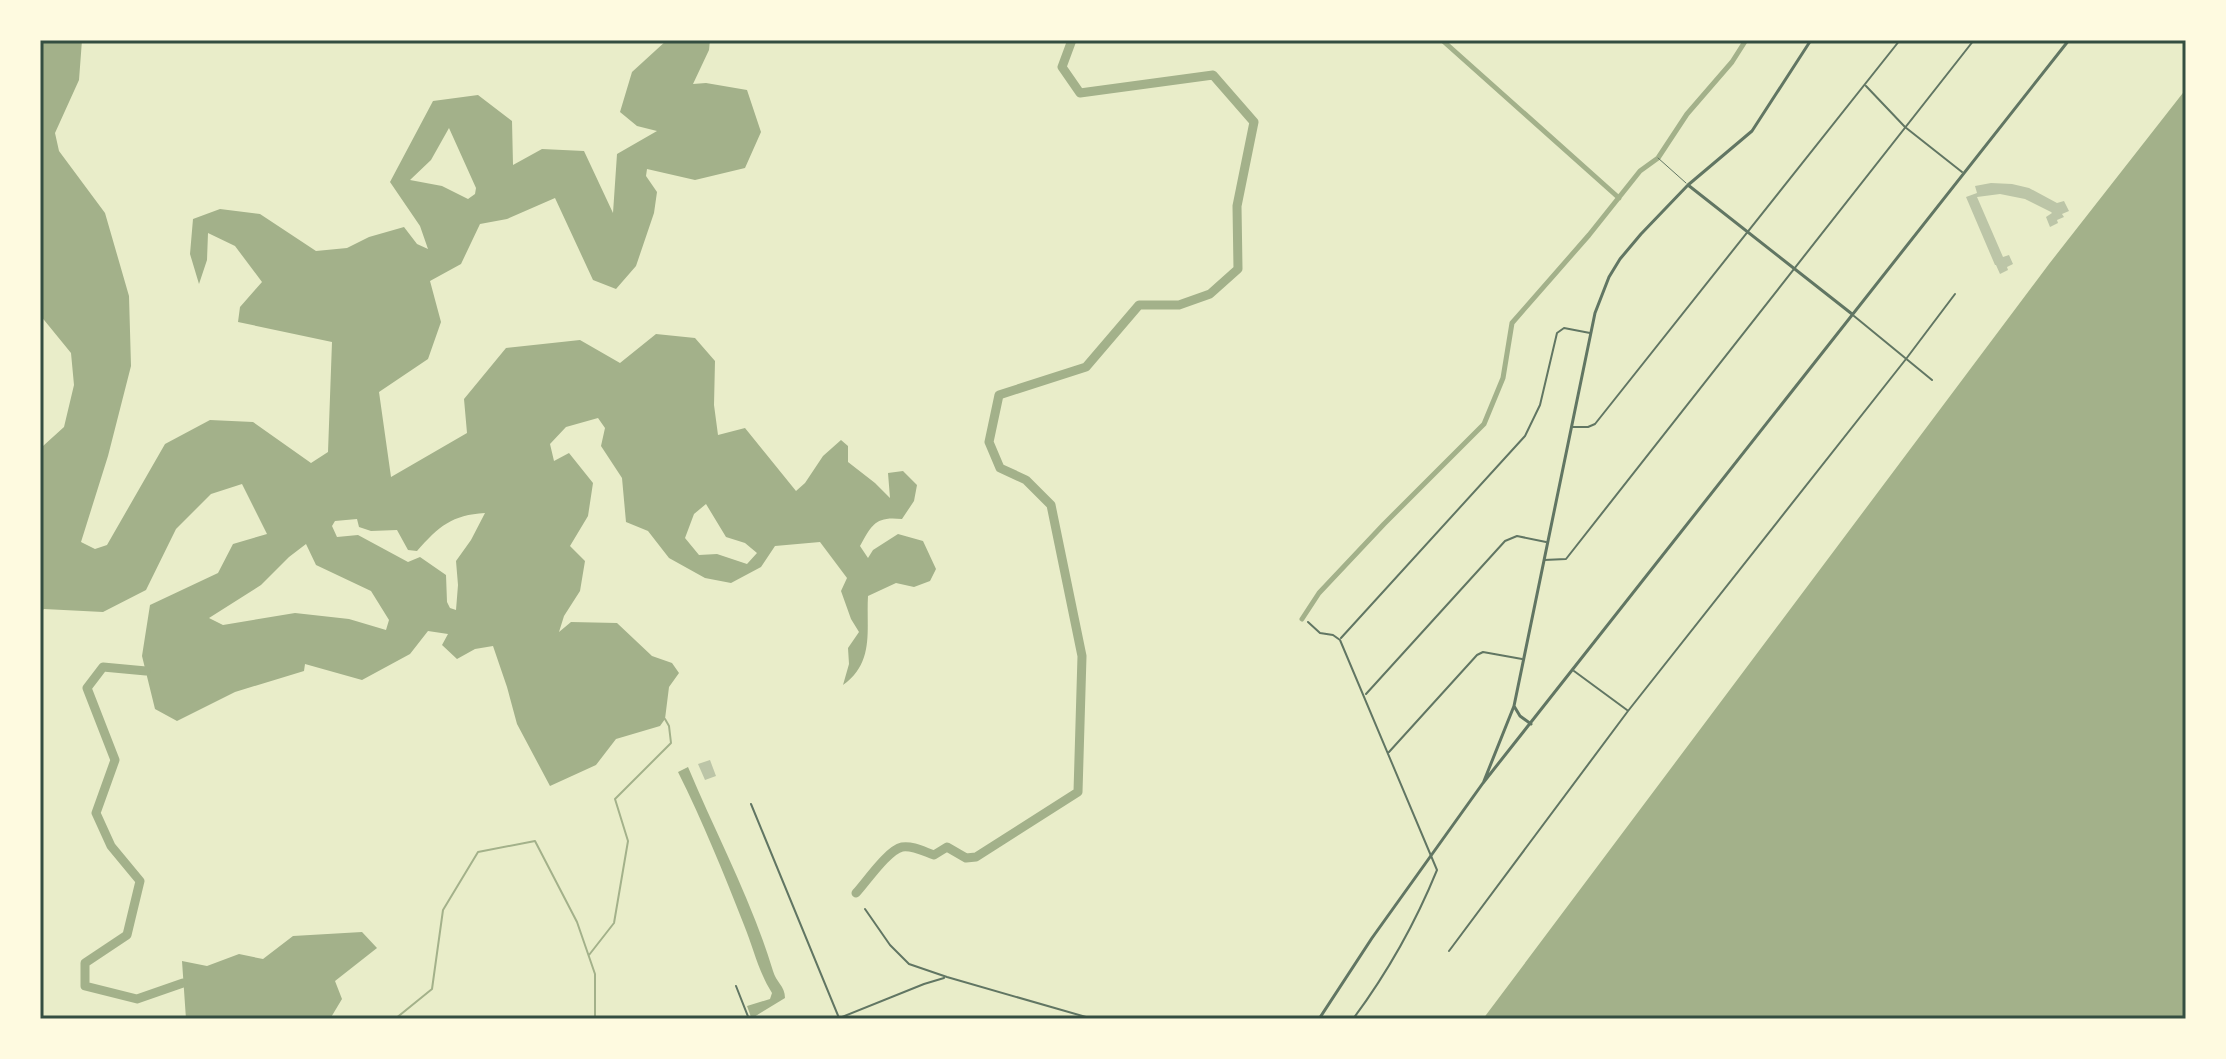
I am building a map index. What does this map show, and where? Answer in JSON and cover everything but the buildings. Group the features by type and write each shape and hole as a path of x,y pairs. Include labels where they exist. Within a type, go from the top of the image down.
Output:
{"street":[{"path":"1483,783 1514,706 1595,313 1609,277 1641,234 1688,185 1752,131 1811,40"},
{"path":"1573,427 1595,424 1900,40"},
{"path":"1544,560 1566,559 1974,40"},
{"path":"1319,1019 1431,853 1483,783 2069,40"},
{"path":"1865,85 1905,127 1964,173"},
{"path":"1688,185 1932,380"},
{"path":"1449,951 1628,711 1955,294"},
{"path":"1340,640 1525,436 1540,405 1557,333 1564,328 1591,333"},
{"path":"1364,696 1505,541 1517,536 1547,542"},
{"path":"1308,622 1320,633 1333,635 1340,640 1437,870 1390,966 1353,1019"},
{"path":"1388,753 1477,655 1483,652 1523,659"},
{"path":"1574,671 1628,711"},
{"path":"1514,706 1520,716 1531,724"},
{"path":"751,804 838,1018 947,977"},
{"path":"865,909 902,958 918,967 1093,1019"},
{"path":"736,986 749,1019"}],"lane":[{"path":"1658,158 1688,185"}],"shaded area":[{"path":"40,40 82,40 79,80 55,133 59,151 105,213 129,296 131,366 108,456 81,542 95,549 107,545 165,444 210,420 253,422 311,463 328,452 332,342 238,322 240,307 262,282 235,246 208,233 207,260 199,284 190,254 193,219 220,209 260,214 316,251 347,248 369,237 404,227 417,244 428,249 420,226 390,182 433,101 478,95 512,121 513,165 542,149 584,151 613,213 617,154 657,131 637,126 620,112 632,72 667,40 710,40 709,50 693,84 706,83 747,90 761,132 745,168 695,180 647,169 646,176 657,192 654,213 636,266 616,289 593,280 555,198 507,219 480,224 461,264 430,281 441,322 428,359 379,392 391,477 467,433 464,399 506,348 580,340 620,363 656,334 695,338 715,361 714,405 718,435 745,428 796,491 823,456 841,440 848,446 848,462 890,498 888,473 903,471 917,485 914,501 902,519 886,519 876,523 860,546 868,558 873,550 898,534 923,541 936,569 930,581 914,587 896,583 868,596 868,633 864,656 853,676 843,685 849,664 848,648 859,632 841,591 847,578 820,542 775,546 761,567 731,583 705,578 669,558 648,531 626,522 622,478 601,446 605,428 598,418 566,427 550,444 554,461 569,453 593,483 588,516 570,546 585,561 580,591 564,616 559,632 571,622 617,623 652,656 672,663 679,673 669,687 665,719 660,726 616,739 596,765 550,786 517,724 493,646 475,649 457,659 442,645 448,634 428,631 410,654 362,680 305,664 304,671 235,692 177,721 155,709 142,656 150,605 218,573 233,544 267,534 242,484 211,494 176,529 146,590 103,612 44,609 40,612 40,437 43,446 64,427 74,385 71,353 40,315","holes":["449,128 476,188 475,194 468,199 442,186 410,180 431,160","706,504 726,537 745,543 757,553 747,564 717,554 699,555 685,538 694,514","485,513 456,561 456,610 450,608 447,602 446,575 420,557 408,562 358,535 337,537 332,526 335,521 357,519 359,527 371,531 397,530 408,550 417,551 447,523 464,516","306,544 316,565 371,591 389,620 386,630 349,619 295,613 223,625 209,618 261,585"]},
{"path":"2186,89 2186,1019 1483,1019 2049,264"},
{"path":"688,767 744,893 774,975 785,994 785,998 754,1017 751,1017 747,1006 770,999 772,993 713,848 678,772"},
{"path":"362,932 377,948 335,981 342,999 330,1019 186,1019 182,961 207,966 239,954 263,959 293,936"}],"waterway":[{"path":"856,893 896,849 910,847 934,855 947,847 966,858 976,857 1078,792 1082,656 1051,505 1026,480 1000,468 989,442 999,395 1086,367 1139,305 1179,305 1210,294 1238,269 1237,206 1254,122 1213,75 1080,93 1062,67 1072,40"},
{"path":"1442,40 1619,198"},
{"path":"1302,619 1319,593 1484,424 1503,378 1512,323 1640,171 1658,158 1687,114 1732,62 1746,40"},
{"path":"146,671 103,667 87,688 115,760 96,813 111,846 140,881 127,935 85,963 85,986 137,999 183,983"},
{"path":"589,955 614,923 628,841 615,799 671,743 665,719"},
{"path":"395,1019 432,989 443,910 478,852 535,841 577,922 595,974 595,1019"}]}
